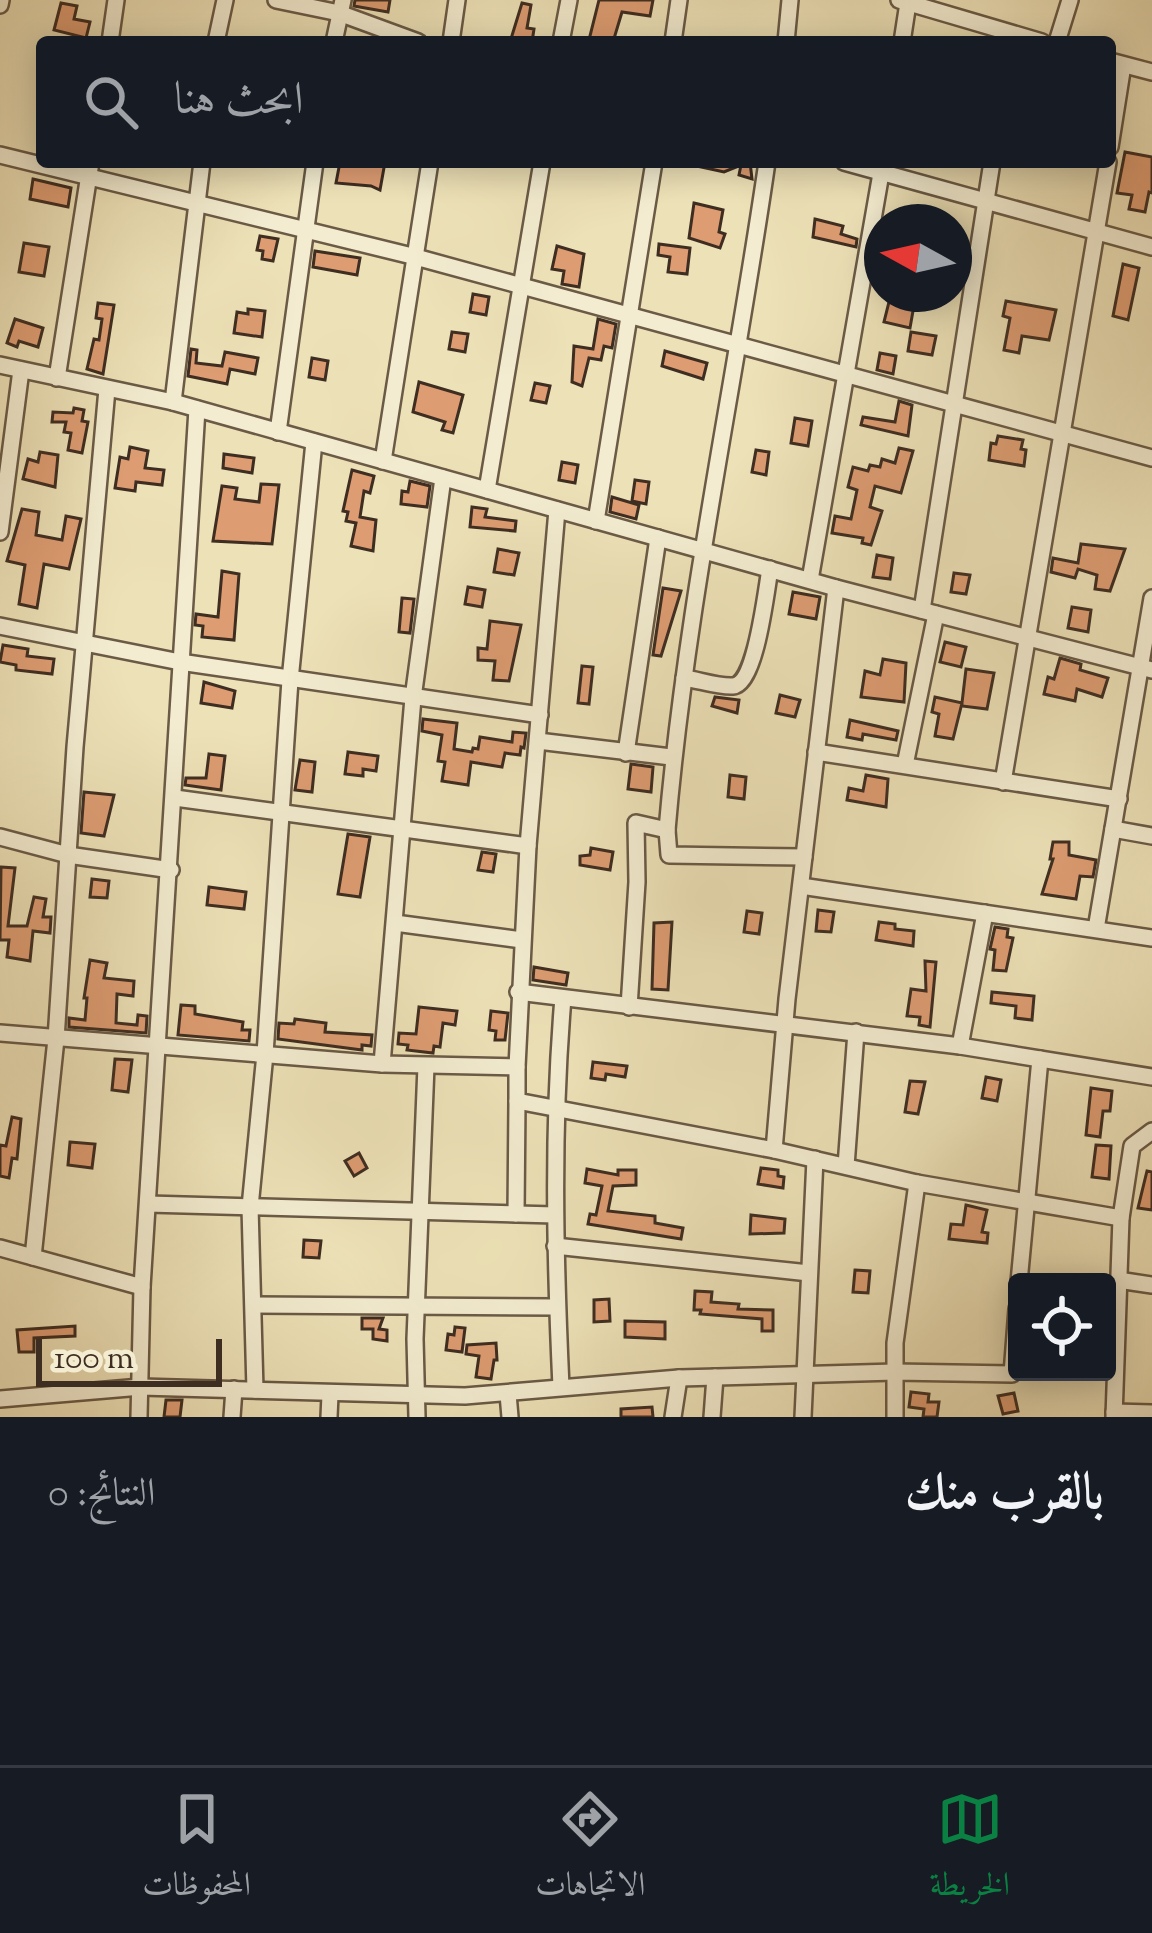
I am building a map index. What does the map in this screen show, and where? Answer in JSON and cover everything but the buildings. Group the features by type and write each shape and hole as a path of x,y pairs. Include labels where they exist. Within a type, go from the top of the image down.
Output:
{"street":[{"path":"111,36 116,0"},
{"path":"217,36 225,0"},
{"path":"276,0 341,7 405,36"},
{"path":"453,36 457,0"},
{"path":"562,36 569,0"},
{"path":"674,36 679,0"},
{"path":"787,36 790,0"},
{"path":"1060,36 1070,0"},
{"path":"903,36 911,2 1008,36"},
{"path":"1117,63 1152,72"},
{"path":"0,155 36,161"},
{"path":"173,402 201,168"},
{"path":"278,432 314,168"},
{"path":"383,461 429,168"},
{"path":"487,490 541,168"},
{"path":"596,521 653,168"},
{"path":"766,168 671,758 667,830 669,855 804,857"},
{"path":"811,580 882,168"},
{"path":"885,168 985,202 1152,247"},
{"path":"905,765 991,168"},
{"path":"1003,782 1107,168"},
{"path":"57,378 90,169 1152,458"},
{"path":"0,364 173,402 1146,669"},
{"path":"0,532 21,370"},
{"path":"33,1257 56,1039 107,389"},
{"path":"139,1417 142,1287 197,409"},
{"path":"255,1390 250,1208 290,680 314,442"},
{"path":"382,1064 413,698 443,478"},
{"path":"516,1214 518,992 557,510"},
{"path":"626,753 658,538"},
{"path":"684,678 734,686 743,681 752,663 770,569"},
{"path":"774,1150 836,587"},
{"path":"1096,929 1146,669 1152,598"},
{"path":"0,626 180,662 540,715"},
{"path":"538,741 671,758"},
{"path":"816,752 1119,799"},
{"path":"176,799 528,847"},
{"path":"629,1007 637,882 635,823 667,830"},
{"path":"1113,829 1152,836"},
{"path":"0,838 68,855 171,871"},
{"path":"801,886 1152,938"},
{"path":"960,1046 986,913"},
{"path":"395,923 522,940"},
{"path":"518,992 856,1032 1152,1077"},
{"path":"561,1387 555,1215 563,998"},
{"path":"846,1166 856,1032"},
{"path":"0,1033 382,1064 517,1067"},
{"path":"1020,1273 1040,1059"},
{"path":"417,1417 416,1306 426,1066"},
{"path":"517,1101 774,1150 917,1183 1121,1218"},
{"path":"1152,1131 1132,1146 1121,1218 1114,1414 1152,1413"},
{"path":"803,1417 815,1159"},
{"path":"896,1417 895,1343 917,1183"},
{"path":"148,1204 555,1215"},
{"path":"555,1246 808,1273"},
{"path":"0,1248 142,1287"},
{"path":"1118,1280 1152,1285"},
{"path":"254,1305 557,1307"},
{"path":"0,1399 141,1387 416,1397 508,1394 679,1378 1008,1374"},
{"path":"712,1417 716,1377"},
{"path":"673,1417 679,1378"},
{"path":"232,1417 234,1388"},
{"path":"508,1394 510,1417"},
{"path":"329,1417 330,1395"}]}
